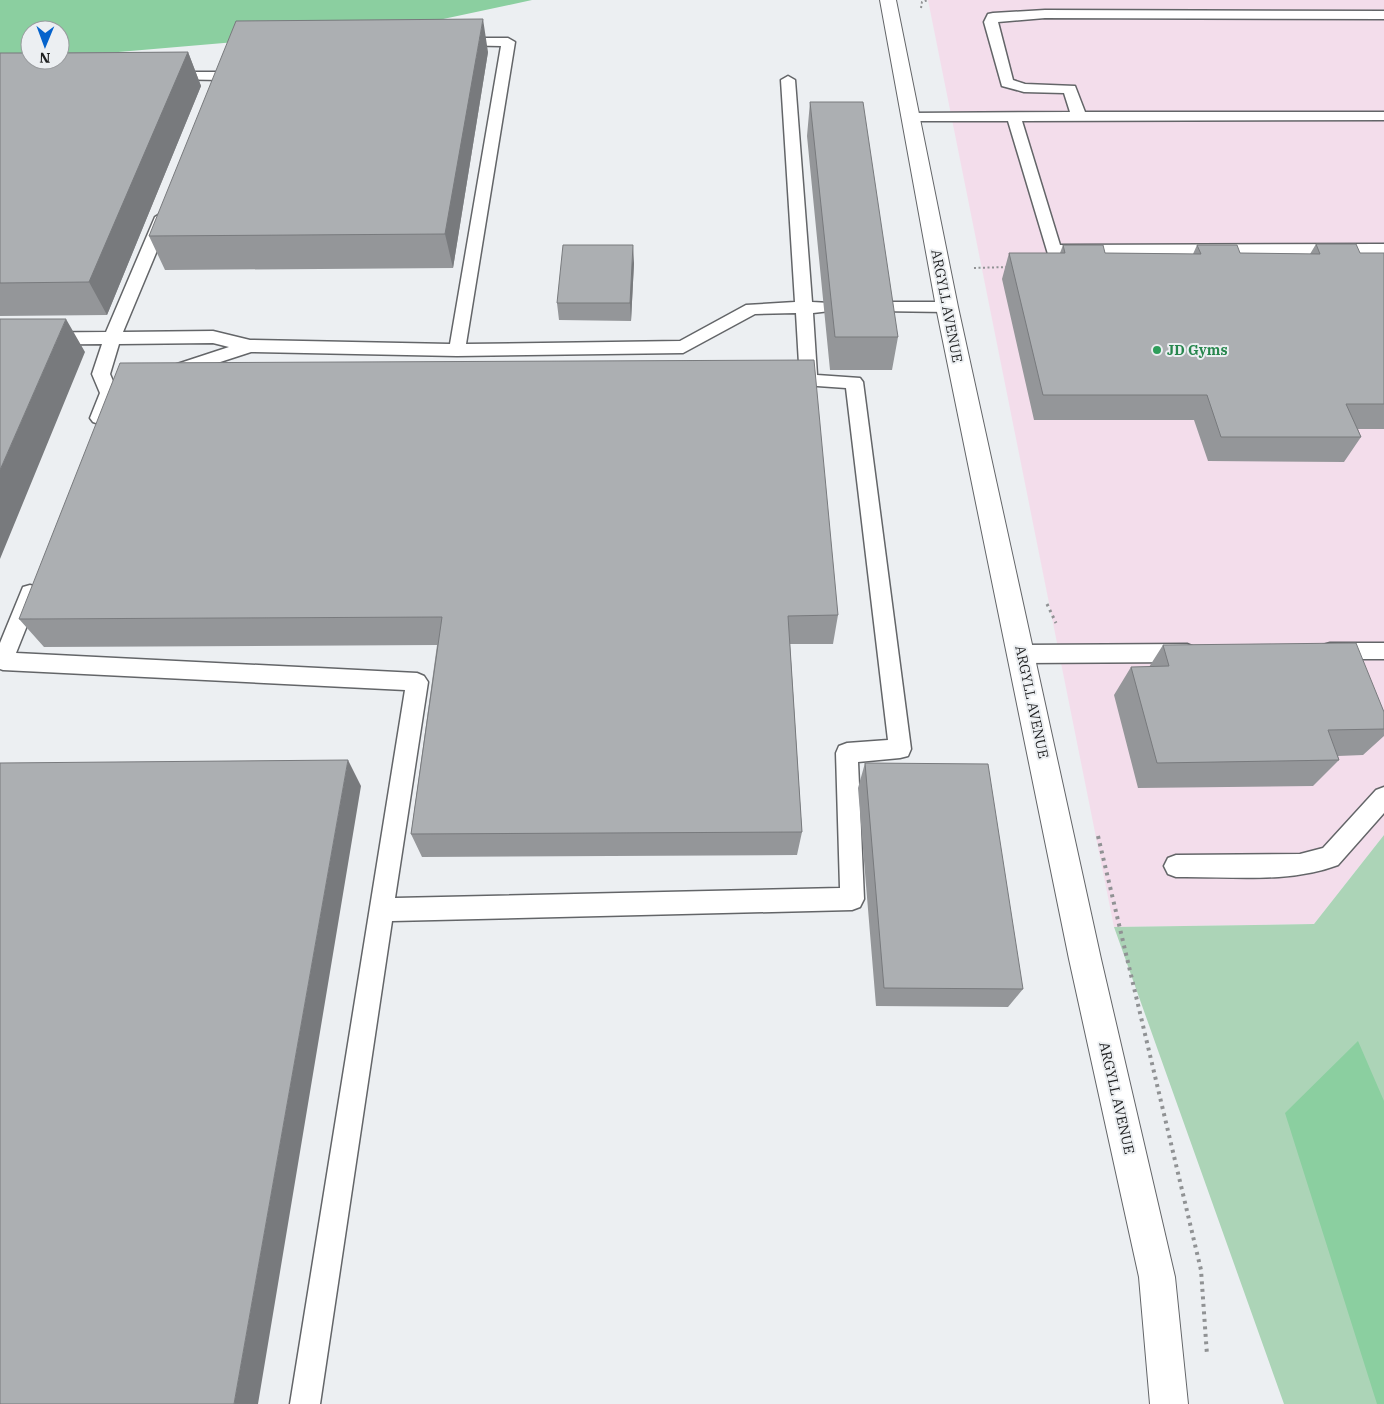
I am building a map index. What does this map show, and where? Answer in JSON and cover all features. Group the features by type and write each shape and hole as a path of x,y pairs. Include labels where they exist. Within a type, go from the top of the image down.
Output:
{"street":[{"name":"ARGYLL AVENUE","path":"888,0 947,308 1022,654 1085,959 1157,1277 1169,1404"}],"lane":[{"path":"1040,0 1045,14"},
{"path":"1210,0 1217,14"},
{"path":"1079,117 1070,89 1024,88 1007,82 991,19 1001,15 1045,14 1384,15"},
{"path":"440,42 508,42 457,350"},
{"path":"215,94 229,61"},
{"path":"155,76 222,76"},
{"path":"381,910 852,899 847,753 900,749 854,382 809,381 814,308 788,80"},
{"path":"911,118 1384,116"},
{"path":"1014,117 1054,250 1384,249"},
{"path":"91,439 118,390 101,374 112,339 169,203"},
{"path":"883,307 947,308"},
{"path":"0,340 213,337 250,346 457,350 683,347 752,309 814,308"},
{"path":"160,376 250,346"},
{"path":"36,578 2,663 417,682 305,1404"},
{"path":"1306,652 1384,651"},
{"path":"1022,654 1208,652"},
{"path":"1176,866 1300,865 1330,857 1384,797"}],"path":[{"path":"919,16 922,2 928,0"},
{"path":"974,268 1022,266 1054,250"},
{"path":"972,260 976,277"},
{"path":"1046,599 1071,654"},
{"path":"1096,829 1202,1270 1207,1356"}],"shaded area":[{"path":"928,0 1384,0 1384,835 1314,924 1114,927"}],"green space":[{"path":"0,0 532,0 401,28 70,56 70,20 20,20 20,60 0,62"},
{"path":"1384,835 1384,1404 1284,1404 1114,927 1314,924"},
{"path":"1358,1041 1384,1101 1384,1404 1377,1404 1285,1113"}],"building":[{"path":"483,19 445,234 149,236 236,21"},
{"path":"188,52 89,282 0,283 0,53 20,53 20,70 70,70 70,53"},
{"path":"810,102 863,102 898,337 835,337"},
{"name":"JD Gyms","path":"1316,244 1356,244 1360,253 1384,253 1384,404 1346,404 1361,437 1221,437 1207,395 1043,395 1009,253 1065,253 1063,245 1103,245 1105,253 1201,254 1197,245 1237,245 1240,253 1320,254"},
{"path":"563,245 633,245 630,303 557,303"},
{"path":"0,319 66,319 0,470"},
{"path":"814,360 838,615 788,616 802,832 411,834 442,617 19,619 120,363"},
{"path":"1356,643 1384,712 1384,729 1328,730 1339,760 1157,763 1131,667 1169,666 1163,645"},
{"path":"348,760 234,1404 0,1404 0,763"},
{"path":"865,763 988,764 1023,989 884,988"}],"place":[{"name":"JD Gyms","path":"1157,350"}]}
